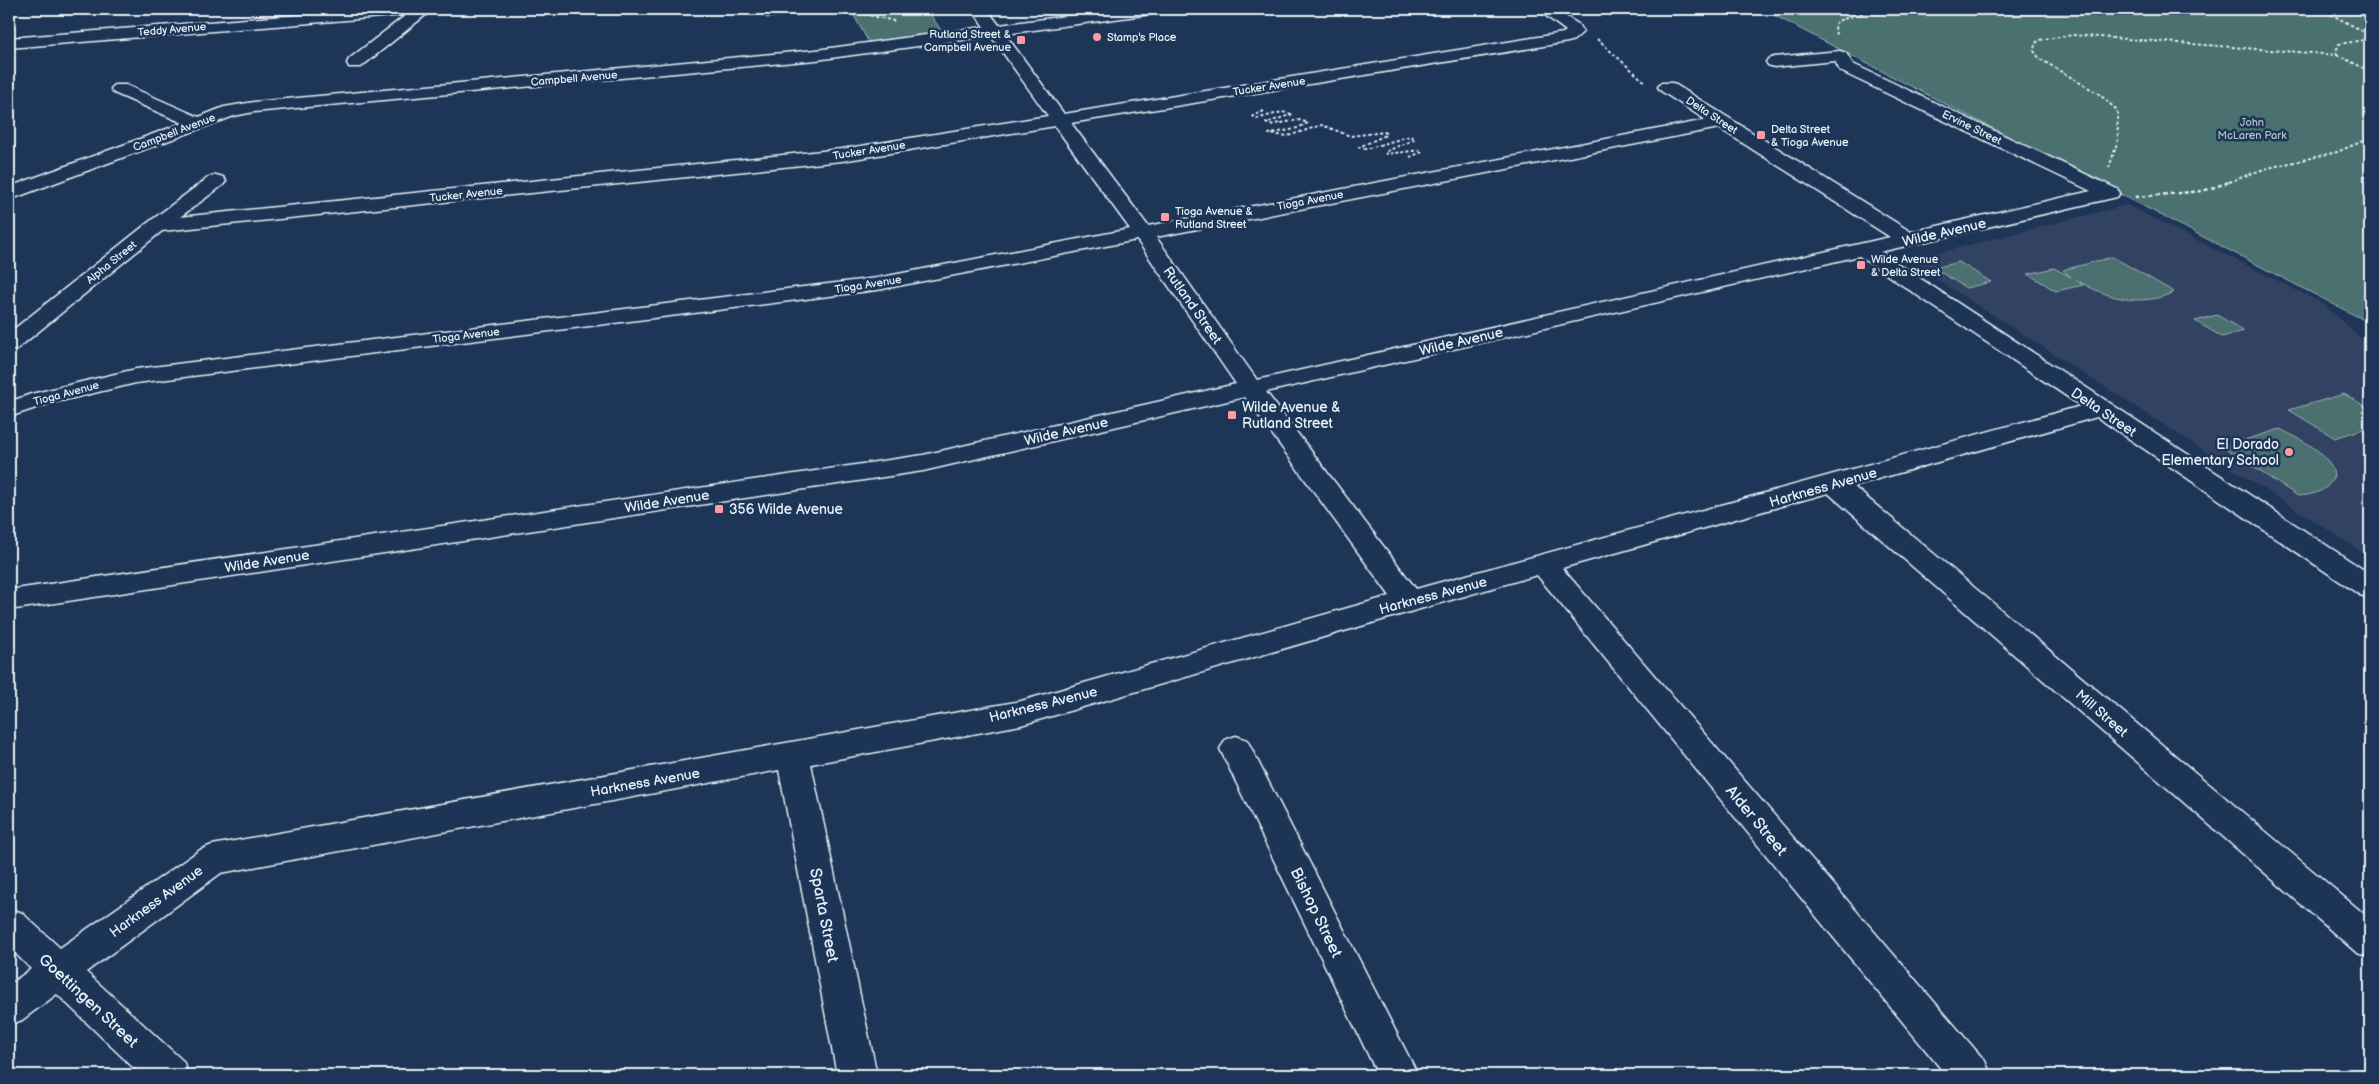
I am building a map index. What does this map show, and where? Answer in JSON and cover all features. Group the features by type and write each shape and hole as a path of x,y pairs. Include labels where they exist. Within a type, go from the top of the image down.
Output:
{"street":[{"path":"354,62 424,9"},
{"name":"Teddy Avenue","path":"9,43 424,9"},
{"name":"Rutland Street","path":"978,9 1061,119 1251,389 1409,601"},
{"name":"Campbell Avenue","path":"9,194 230,111 254,107 816,55 1151,9"},
{"name":"Tucker Avenue","path":"156,226 842,155 1568,37 1575,32 1572,27 1544,9"},
{"path":"1774,62 1840,56"},
{"name":"Ervine Street","path":"1840,56 1846,67 2103,192"},
{"path":"120,90 199,123"},
{"name":"Delta Street","path":"1673,91 1909,240"},
{"name":"Tioga Avenue","path":"9,410 40,399 136,376 877,284 1722,122"},
{"name":"Alpha Street","path":"9,344 156,226 216,181"},
{"name":"Wilde Avenue","path":"9,600 923,463 1909,240 2103,192"},
{"name":"Delta Street","path":"1864,250 2098,409 2370,588"},
{"name":"Harkness Avenue","path":"9,1007 212,860 793,756 1021,713 1409,601 2098,409"},
{"name":"Mill Street","path":"1834,484 2370,941"},
{"name":"Alder Street","path":"1544,564 1971,1075"},
{"name":"Bishop Street","path":"1236,749 1398,1075"},
{"name":"Sparta Street","path":"793,756 857,1075"},
{"name":"Goettingen Street","path":"9,924 169,1075"}],"path":[{"path":"770,9 780,13 799,13 830,9"},
{"path":"1840,56 1836,22 1875,9"},
{"path":"2321,9 2370,35"},
{"path":"2370,71 2337,54 2239,49 2073,35 2057,35 2039,40 2035,44 2034,51 2040,59 2099,94 2117,110 2119,133 2116,154 2108,172 2103,192 2152,197 2203,191 2264,169 2337,152 2370,138"},
{"path":"1597,38 1651,86 1663,94 1673,91"},
{"path":"2337,54 2339,44 2370,39"},
{"path":"1270,110 1253,116 1256,119 1291,112 1293,114 1266,123 1276,126 1298,120 1308,123 1295,129 1271,132 1269,134 1276,137 1293,135 1318,126 1327,126 1348,136 1359,137 1373,132 1384,132 1386,135 1359,147 1366,149 1410,136 1415,140 1385,152 1386,154 1421,150 1422,152 1394,165 1392,174 1402,183"}],"shaded area":[{"name":"El Dorado Elementary School","path":"2127,205 2324,304 2370,347 2370,557 1921,269 1914,259"}],"green space":[{"path":"764,9 927,9 944,35 870,45 851,10 766,18"},
{"name":"John McLaren Park","path":"1762,9 2370,9 2370,323 1835,47"},
{"path":"2113,257 2174,292 2162,297 2149,299 2124,299 2100,292 2076,280 2083,285 2056,291 2028,274 2054,268 2071,277 2063,270"},
{"path":"1959,262 1991,282 1966,288 1934,268"},
{"path":"2217,315 2244,331 2222,337 2195,321"},
{"path":"2344,394 2370,409 2370,427 2335,438 2289,410"},
{"path":"2280,429 2313,447 2327,460 2334,475 2329,485 2310,495 2298,496 2222,447"}],"place":[{"name":"Stamp's Place","path":"1097,37"},
{"name":"Rutland Street & Campbell Avenue","path":"1021,40"},
{"name":"Delta Street & Tioga Avenue","path":"1761,135"},
{"name":"Tioga Avenue & Rutland Street","path":"1165,217"},
{"name":"Wilde Avenue & Delta Street","path":"1861,265"},
{"name":"Wilde Avenue & Rutland Street","path":"1232,415"},
{"name":"El Dorado Elementary School","path":"2289,452"},
{"name":"356 Wilde Avenue","path":"719,509"}]}
